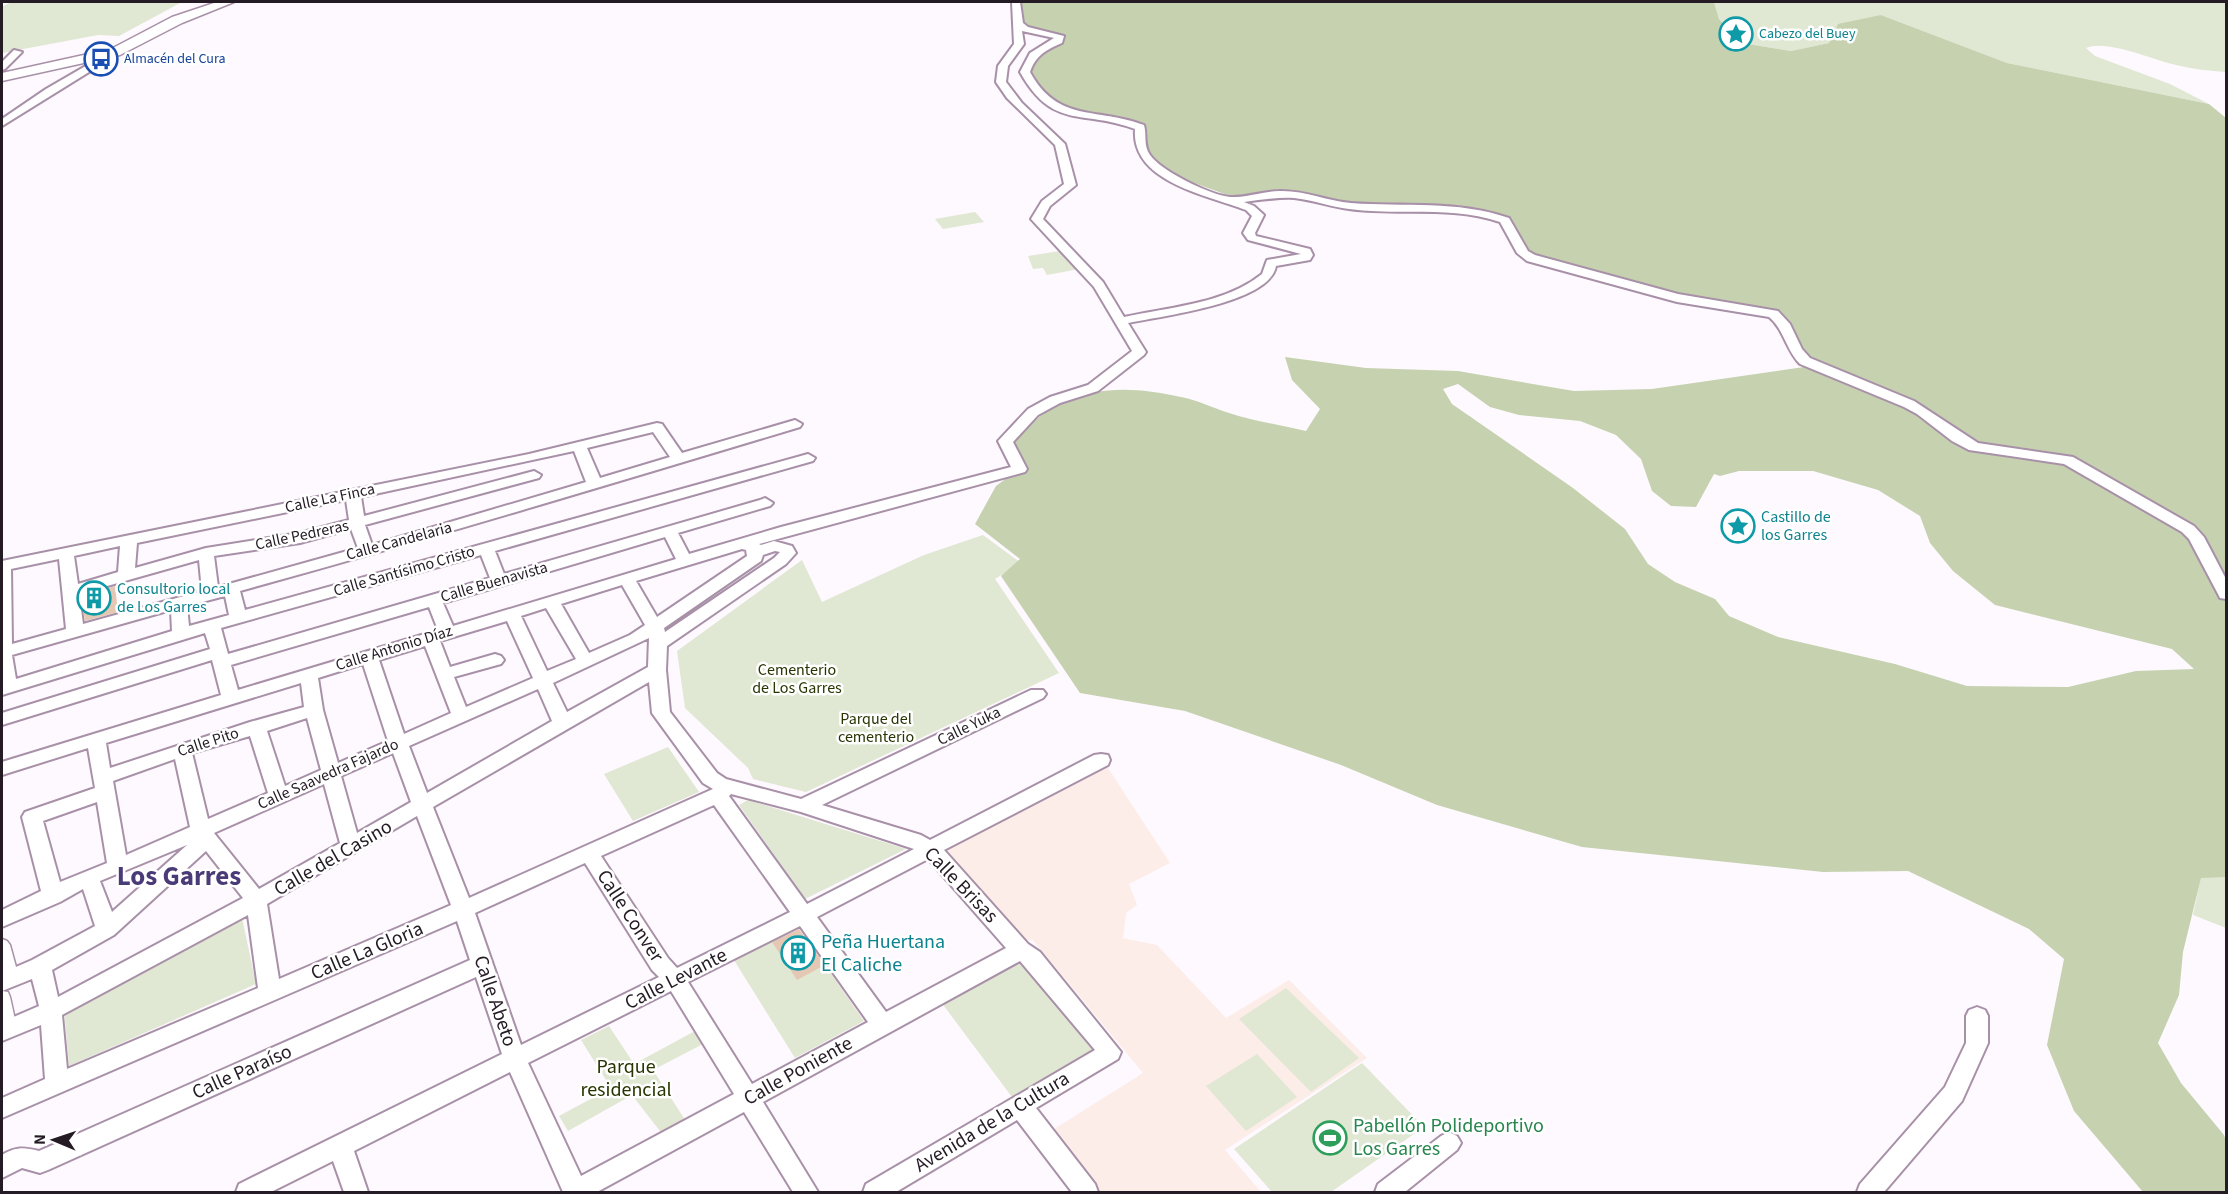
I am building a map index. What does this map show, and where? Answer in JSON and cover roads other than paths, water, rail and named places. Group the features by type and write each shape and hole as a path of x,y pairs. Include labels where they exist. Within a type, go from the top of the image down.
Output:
{"main road":[{"path":"2,77 115,52 177,20 228,2"}],"street":[{"path":"1016,2 1019,44 1003,65 1001,81 1011,98 1060,144 1063,168 1070,185 1038,213 1037,219 1099,285 1122,321 1227,296 1258,283 1267,276 1271,263 1306,257 1306,252 1252,238 1249,233 1258,215 1250,208 1167,177 1150,161 1139,142 1140,127 1128,121 1066,112 1043,99 1032,89 1025,72 1029,60 1038,49 1059,41 1059,36 1024,29 1019,24"},
{"path":"2,66 17,52"},
{"path":"2,123 49,91 115,52"},
{"path":"1231,200 1278,194 1297,195 1350,206 1428,207 1500,216 1512,228 1523,253 1531,258 1677,298 1773,314 1784,322 1793,350 1805,361 1909,404 1922,411 1957,438 1974,447 2068,460 2188,529 2196,537 2226,594"},
{"name":"Calle Antonio Díaz","path":"2,768 685,561 749,548 782,536 1016,471 1020,469 1020,464 1005,441 1033,412 1055,400 1093,388 1139,352 1122,321"},
{"name":"Calle Candelaria","path":"2,652 595,486 623,493 679,460 795,424"},
{"name":"Calle La Finca","path":"2,566 529,458 657,427 679,460"},
{"path":"579,446 595,486"},
{"path":"529,458 543,501"},
{"name":"Calle Santísimo Cristo","path":"5,688 212,625 481,549 623,493 807,458"},
{"name":"Calle Pedreras","path":"70,591 206,553 300,538 534,475"},
{"path":"353,494 357,523 366,550"},
{"name":"Calle Buenavista","path":"2,719 434,600 765,503"},
{"path":"464,524 499,581"},
{"path":"669,531 685,561"},
{"path":"657,636 780,561 788,553 782,536"},
{"path":"126,574 129,539"},
{"path":"657,636 755,558 749,548"},
{"path":"66,552 75,632"},
{"path":"206,553 211,594"},
{"path":"2,566 2,652 5,688"},
{"path":"626,579 657,636 657,670 662,712 704,772 723,791 803,915 882,1025"},
{"path":"231,587 238,618"},
{"path":"434,600 444,674 461,716"},
{"path":"551,602 585,660"},
{"path":"179,604 181,635"},
{"path":"512,614 562,722"},
{"path":"212,625 231,699"},
{"name":"Calle Saavedra Fajardo","path":"2,919 89,877 204,835 279,796 541,679 636,639 657,636"},
{"name":"Calle Abeto","path":"369,655 398,743 463,909 515,1059 575,1192"},
{"path":"444,674 495,660"},
{"name":"Calle del Casino","path":"5,1031 51,1012 255,902 422,807 562,722 657,670"},
{"path":"308,674 314,710 351,847"},
{"name":"Calle Yuka","path":"803,806 1037,694"},
{"name":"Calle Pito","path":"53,896 32,817 182,750 314,710"},
{"path":"256,726 279,796"},
{"path":"96,741 118,867"},
{"path":"182,750 204,835 255,902 270,993"},
{"name":"Calle Levante","path":"248,1192 803,915 1101,760"},
{"name":"Calle Brisas","path":"723,791 803,806 914,840 931,849 1020,950 1032,958 1110,1052"},
{"name":"Calle La Gloria","path":"2,1108 463,909 723,791"},
{"path":"2,945 6,980 40,966 107,929 204,835"},
{"name":"Calle Conver","path":"589,853 660,964 675,979 806,1192"},
{"path":"89,877 107,929"},
{"name":"Calle Poniente","path":"575,1192 1020,950"},
{"name":"Calle Paraíso","path":"2,1167 20,1157 40,1162 483,964"},
{"path":"40,966 51,1012 57,1084"},
{"path":"2,997 5,1031"},
{"path":"1869,1192 1953,1094 1977,1043 1977,1016"},
{"name":"Avenida de la Cultura","path":"875,1192 1110,1052"},
{"path":"1020,1106 1086,1192"},
{"path":"1387,1192 1449,1143"},
{"path":"340,1146 356,1192"}],"place":[{"name":"Cabezo del Buey","path":"1736,34"},
{"name":"Almacén del Cura","path":"101,59"},
{"name":"Castillo de los Garres","path":"1738,526"},
{"name":"Consultorio local de Los Garres","path":"94,598"},
{"name":"Peña Huertana El Caliche","path":"798,953"},
{"name":"Pabellón Polideportivo Los Garres","path":"1330,1138"}],"district":[{"name":"Los Garres","path":"179,876"}],"park label":[{"name":"Cementerio de Los Garres","path":"797,679"},
{"name":"Parque del cementerio","path":"876,728"},
{"name":"Parque residencial","path":"626,1078"}]}
